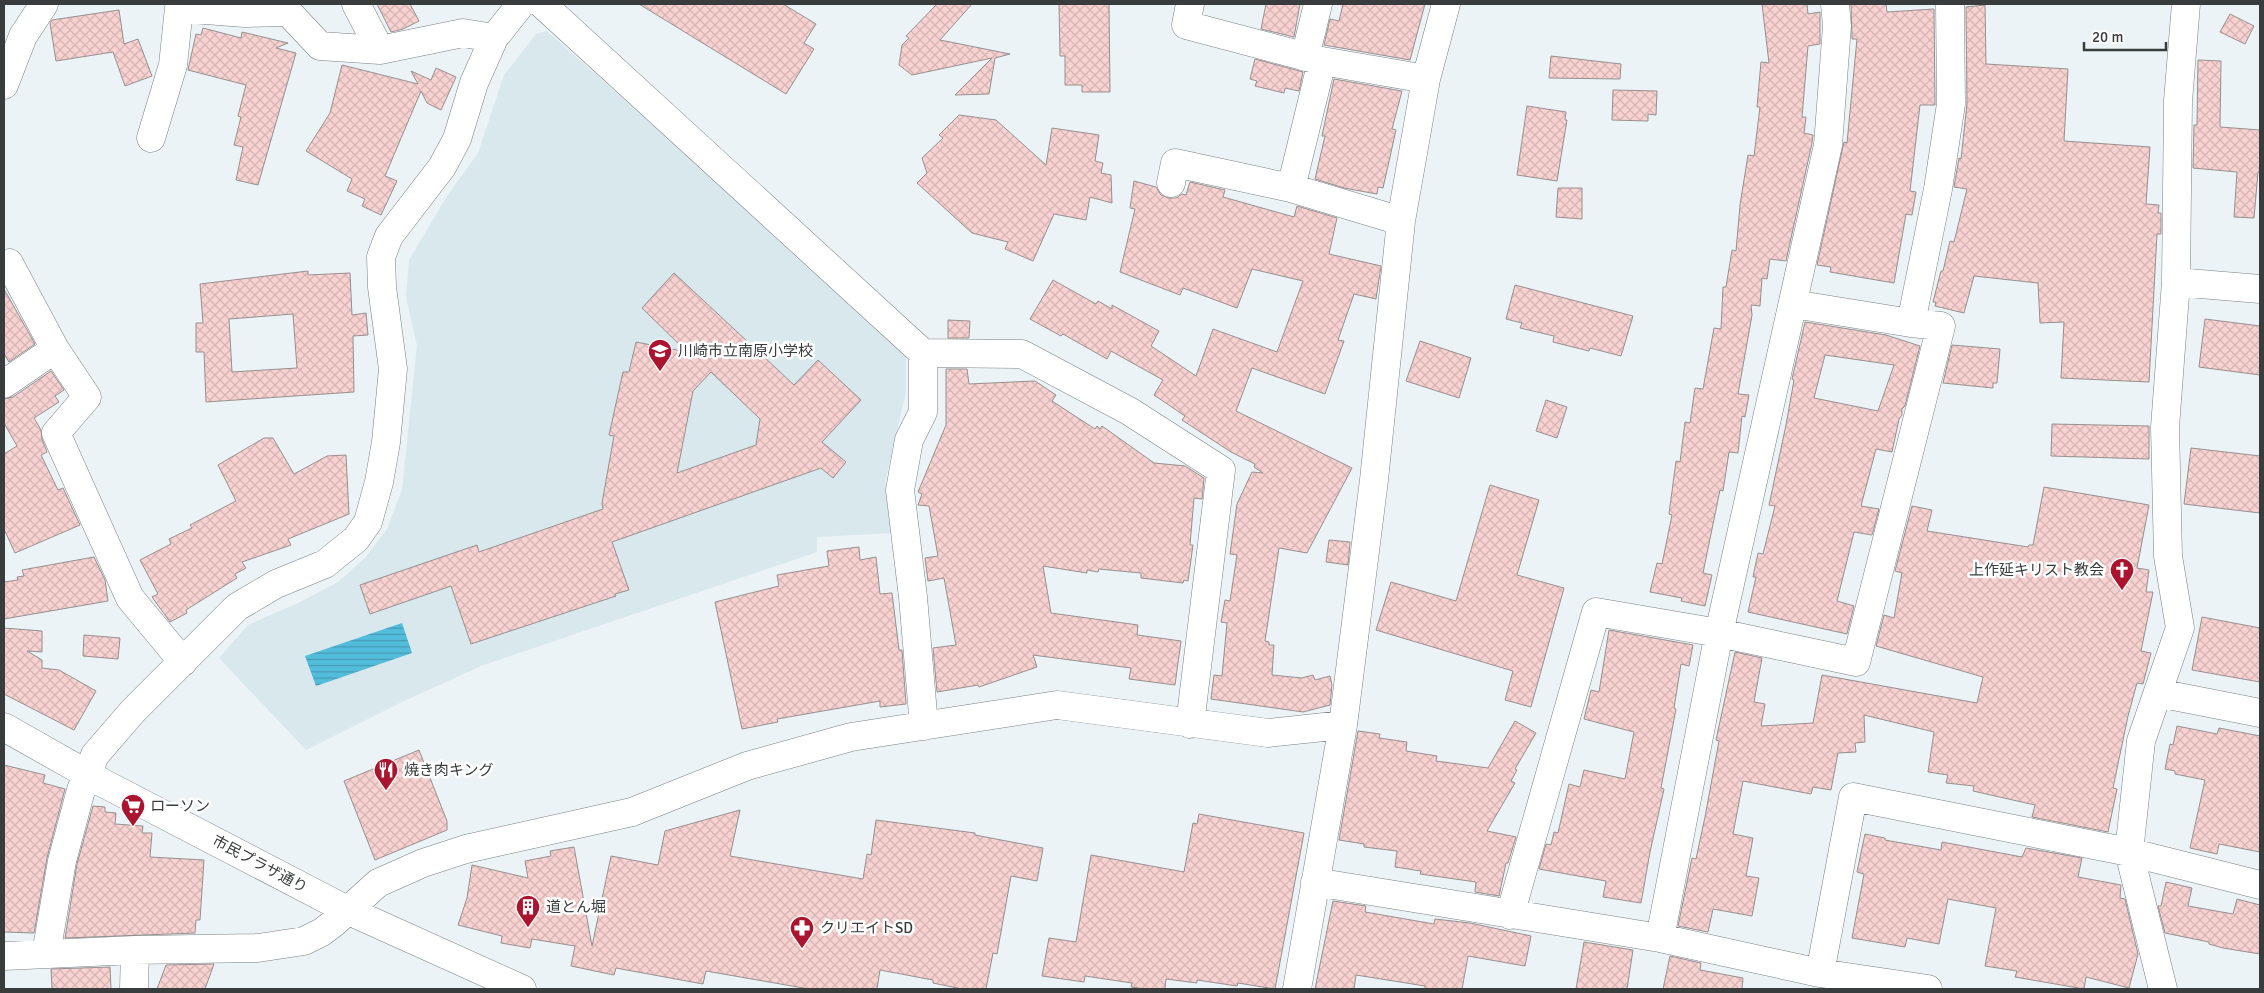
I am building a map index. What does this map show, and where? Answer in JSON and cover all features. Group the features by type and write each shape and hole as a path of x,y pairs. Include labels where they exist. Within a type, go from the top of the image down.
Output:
{"street":[{"path":"4,85 23,36 44,4"},
{"path":"356,4 380,50"},
{"path":"46,954 62,861 87,774 95,755 133,710 237,607 276,584 325,564 356,539 368,522 379,482 386,442 393,369 382,286 381,257 388,236 442,167 457,139 474,83 494,38 521,4"},
{"path":"542,4 922,352 1022,354 1129,411 1221,470 1190,724"},
{"path":"1190,4 1186,24 1314,59 1426,79"},
{"path":"1291,188 1314,59 1318,4"},
{"path":"1297,989 1343,725 1374,480 1401,221 1426,79 1446,4"},
{"path":"1660,938 1719,633 1828,145 1837,26 1835,4"},
{"path":"1911,323 1938,189 1951,104 1950,4"},
{"path":"2163,989 2129,852 2142,741 2180,628 2168,556 2165,428 2176,282 2178,101 2186,4"},
{"path":"152,138 173,65 179,8 245,14 288,12 320,46 380,50 463,33 494,38"},
{"path":"1171,183 1175,163 1291,188 1401,221"},
{"path":"4,266 8,264 56,349 87,397 56,433 130,598 183,662"},
{"path":"2176,282 2260,289"},
{"path":"1510,915 1596,612 1719,633 1856,662 1940,326 1793,304"},
{"path":"4,384 56,349"},
{"path":"922,352 923,412 909,440 900,490 924,726"},
{"path":"2158,693 2260,713"},
{"path":"4,956 135,950 258,948 304,941 322,932 349,911 378,883 423,863 466,849 632,812 747,766 852,737 1057,705 1268,733 1343,725"},
{"name":"市民プラザ通り","path":"4,727 87,774 349,911 522,989"},
{"path":"1820,973 1853,797 2129,852 2260,885"},
{"path":"1315,882 1660,938 1820,973 1928,989"},
{"path":"134,989 135,950"}],"shaded area":[{"name":"川崎市立南原小学校","path":"547,31 906,351 906,392 885,482 892,533 817,537 817,552 481,666 402,702 306,750 219,658 248,625 298,603 338,582 366,557 387,529 402,490 417,345 406,298 409,260 447,196 478,153 504,75 536,34"}],"water":[{"path":"402,623 412,653 316,686 305,656"}],"building":[{"path":"377,4 410,4 419,21 403,29 391,32"},
{"path":"639,4 783,4 816,24 804,43 814,49 786,94"},
{"path":"937,4 972,4 940,40 1010,54 995,58 989,94 955,95 992,58 912,75 899,65 902,45 909,38 906,36"},
{"path":"1059,4 1109,4 1110,92 1082,92 1082,85 1065,85 1065,56 1060,56"},
{"path":"1266,4 1300,4 1294,37 1261,29"},
{"path":"1343,4 1425,4 1410,60 1324,45 1330,19 1339,21"},
{"path":"1762,4 1807,4 1808,14 1820,12 1820,44 1808,46 1802,117 1806,117 1804,133 1813,135 1786,261 1770,259 1767,279 1762,278 1760,306 1751,305 1752,315 1738,394 1749,395 1745,417 1742,416 1738,453 1729,452 1723,491 1720,490 1703,573 1712,575 1705,606 1681,601 1682,598 1650,592 1657,563 1662,564 1672,515 1669,514 1676,461 1680,462 1685,422 1690,423 1695,388 1703,389 1714,328 1721,329 1723,287 1726,287 1732,250 1736,251 1740,205 1748,155 1754,156 1760,107 1757,107 1761,62 1769,63"},
{"path":"1851,4 1886,4 1887,12 1934,9 1935,105 1920,105 1910,191 1916,192 1912,215 1906,214 1894,283 1830,272 1831,267 1817,265 1844,142 1847,143 1857,39 1852,39"},
{"path":"1985,5 1986,64 2068,69 2064,141 2150,147 2146,204 2159,205 2158,213 2161,213 2161,234 2157,234 2149,382 2061,378 2064,322 2040,323 2038,283 1974,276 1964,313 1935,306 1936,302 1933,302 1950,241 1954,242 1967,189 1954,187 1959,158 1961,159 1967,104 1966,7"},
{"path":"119,10 124,44 138,39 152,76 125,86 113,52 56,61 50,23 52,20"},
{"path":"2230,14 2254,26 2245,44 2220,32"},
{"path":"203,28 241,38 242,32 288,43 276,48 296,53 258,185 236,180 243,147 234,145 241,117 238,116 246,85 188,70 196,34 201,35"},
{"path":"1551,56 1621,64 1620,79 1549,78"},
{"path":"1255,59 1303,72 1299,91 1285,88 1284,93 1255,86 1257,81 1250,79"},
{"path":"2198,60 2221,61 2220,127 2260,130 2260,172 2258,172 2254,218 2234,217 2237,172 2193,168 2194,125 2197,125"},
{"path":"342,65 418,84 411,71 431,80 436,68 456,77 441,110 427,103 421,91 385,176 397,181 381,215 362,206 365,199 347,191 352,179 306,151 330,113"},
{"path":"1334,79 1402,91 1392,129 1396,130 1383,188 1378,187 1377,194 1344,188 1315,179 1325,136 1322,136"},
{"path":"1613,90 1657,91 1656,115 1648,114 1648,121 1612,120"},
{"path":"1527,106 1566,112 1565,120 1567,120 1557,181 1517,175"},
{"path":"959,115 996,120 1046,165 1052,128 1099,135 1095,161 1103,163 1101,173 1111,175 1112,203 1090,197 1086,220 1054,214 1033,261 1005,249 1008,242 972,233 917,183 927,173 922,158 943,138 939,135"},
{"path":"1134,181 1156,187 1161,195 1168,198 1176,198 1182,194 1186,195 1190,182 1225,190 1223,197 1294,217 1297,206 1337,218 1329,254 1381,266 1376,299 1354,294 1338,340 1344,341 1325,394 1252,368 1236,411 1352,468 1307,553 1279,548 1265,641 1269,642 1269,645 1274,645 1272,675 1302,678 1313,675 1315,680 1330,676 1332,685 1330,705 1303,712 1211,699 1214,675 1222,676 1227,623 1221,622 1225,600 1230,601 1237,555 1230,554 1237,504 1252,472 1263,473 1254,467 1255,464 1231,452 1182,420 1185,416 1154,395 1163,380 1111,351 1107,359 1063,334 1061,336 1030,319 1053,280 1096,304 1098,301 1112,309 1112,305 1159,331 1151,346 1196,376 1213,329 1277,352 1303,281 1252,269 1237,308 1183,288 1180,295 1120,272 1135,209 1130,208"},
{"path":"1558,188 1582,188 1582,219 1556,217"},
{"path":"308,271 308,275 350,273 352,315 366,313 368,335 353,336 354,392 206,402 204,352 196,352 196,323 203,323 200,284","holes":["293,314 297,368 232,372 229,319"]},
{"path":"674,273 794,385 818,360 861,400 822,442 846,462 833,478 821,468 612,542 629,590 471,644 451,586 370,614 360,585 477,545 479,552 603,509 602,503 614,436 609,435 623,372 629,372 636,342 687,352 642,308","holes":["711,372 760,419 756,445 677,473 693,391"]},
{"path":"1515,285 1633,316 1621,356 1590,348 1589,351 1553,342 1554,336 1520,328 1522,323 1506,319"},
{"path":"4,289 35,344 9,362 4,354"},
{"path":"2205,319 2260,326 2260,375 2199,367"},
{"path":"948,320 970,321 969,338 948,338"},
{"path":"1805,322 1886,335 1920,346 1905,406 1899,419 1892,452 1876,449 1861,506 1879,509 1872,535 1854,532 1837,601 1854,606 1847,634 1748,612 1756,577 1753,577 1758,553 1763,554 1775,506 1769,505 1786,425 1794,380 1792,379","holes":["1825,355 1894,365 1878,411 1814,398"]},
{"path":"1420,341 1471,358 1459,398 1406,381"},
{"path":"1952,345 2000,349 1997,383 1993,383 1993,388 1943,383"},
{"path":"946,369 967,369 969,384 1035,381 1056,395 1052,401 1095,429 1097,426 1100,429 1102,426 1154,463 1185,466 1204,478 1202,499 1194,498 1190,545 1193,545 1188,581 1184,580 1183,583 1141,578 1141,573 1099,569 1098,572 1087,570 1087,573 1043,566 1051,613 1138,625 1137,635 1181,641 1175,685 1129,679 1131,668 1033,655 1037,667 979,687 978,685 937,692 933,648 956,645 944,578 928,581 925,558 938,556 929,506 918,505 922,494 918,492 946,425"},
{"path":"51,371 64,390 55,396 59,402 34,418 41,430 47,452 41,455 58,490 63,488 80,525 15,553 4,529 4,454 17,446 4,423 4,399 13,397"},
{"path":"1546,400 1567,407 1557,438 1536,431"},
{"path":"2052,424 2149,426 2149,459 2051,456"},
{"path":"264,438 273,438 294,474 327,456 346,455 349,514 288,539 291,545 242,562 246,568 235,574 237,578 186,610 187,613 170,622 152,597 158,594 140,560 171,544 169,539 192,528 190,525 236,501 218,465"},
{"path":"2191,448 2260,456 2260,513 2184,504"},
{"path":"1490,485 1539,500 1517,575 1564,588 1531,707 1505,700 1513,671 1376,630 1391,582 1456,601"},
{"path":"2044,487 2149,505 2137,568 2149,570 2146,592 2153,592 2141,651 2151,653 2143,684 2137,683 2128,716 2113,788 2117,789 2108,832 2032,817 2035,805 1973,791 1974,786 1946,783 1948,775 1928,772 1934,732 1864,715 1865,742 1855,743 1856,752 1838,753 1831,790 1813,787 1811,794 1743,781 1733,834 1753,838 1746,876 1759,878 1752,916 1713,909 1708,932 1678,926 1692,858 1696,859 1705,817 1719,741 1716,740 1735,652 1762,658 1754,702 1765,704 1761,726 1813,723 1822,675 1977,703 1983,677 1876,646 1884,615 1894,618 1902,573 1895,571 1912,506 1932,510 1927,531 2028,547 2033,545"},
{"path":"1329,540 1350,542 1348,565 1326,562"},
{"path":"859,547 860,560 876,557 880,594 892,593 899,650 902,650 906,704 880,707 880,701 777,719 778,722 742,729 715,602 779,586 777,575 829,566 827,551"},
{"path":"94,557 105,580 108,601 4,619 4,582 18,580 17,577 24,576 22,570"},
{"path":"2202,617 2260,628 2260,682 2192,670"},
{"path":"4,628 42,631 42,652 27,651 42,660 42,668 59,670 96,691 74,730 4,694"},
{"path":"1609,630 1693,645 1689,666 1681,664 1674,708 1676,709 1661,788 1664,789 1641,903 1603,897 1606,881 1539,869 1546,844 1551,845 1554,832 1558,833 1569,784 1580,787 1584,770 1625,779 1634,732 1584,719 1591,690 1599,692"},
{"path":"84,635 120,638 118,659 83,656"},
{"path":"1515,721 1536,733 1515,769 1517,770 1511,781 1515,783 1487,831 1516,837 1508,863 1506,863 1499,896 1475,892 1476,882 1420,874 1421,871 1395,867 1397,851 1364,847 1364,844 1339,840 1358,731 1380,734 1379,738 1407,742 1406,751 1437,756 1436,761 1488,768"},
{"path":"2177,726 2217,734 2219,728 2260,736 2260,852 2219,844 2217,854 2190,848 2205,780 2175,774 2175,771 2165,769 2170,744 2173,745"},
{"path":"419,750 447,821 447,830 375,860 344,781"},
{"path":"4,765 45,775 43,783 65,789 47,858 34,933 4,932"},
{"path":"93,806 105,807 105,812 116,813 115,824 143,826 142,833 152,833 150,857 204,860 200,920 196,920 195,933 65,938 77,864"},
{"path":"740,810 730,856 863,879 867,854 871,855 876,820 975,833 975,835 1043,848 1037,881 1011,876 997,954 993,953 986,989 962,989 933,983 933,980 880,970 877,989 809,989 706,971 703,984 616,968 614,975 571,966 575,946 532,939 530,948 501,943 502,936 458,925 467,898 472,865 528,878 525,861 551,856 550,851 574,847 592,946 611,856 658,865 665,831"},
{"path":"1199,814 1304,833 1275,989 1238,983 1237,986 1197,980 1197,983 1166,979 1165,989 1145,989 1131,987 1132,983 1085,976 1084,982 1042,976 1049,938 1076,942 1091,855 1184,872 1193,823 1197,824"},
{"path":"1865,834 1885,838 1885,840 1941,850 1942,842 2022,857 2026,848 2082,858 2078,877 2121,885 2120,898 2125,899 2138,954 2129,988 2086,977 2084,989 2015,977 2017,971 1985,966 1996,908 1948,899 1939,944 1907,938 1905,947 1852,938 1864,874 1857,872"},
{"path":"2166,882 2192,888 2188,906 2233,914 2237,899 2260,905 2260,954 2223,948 2209,944 2209,942 2165,933 2158,906 2161,906"},
{"path":"1333,901 1366,906 1365,912 1434,924 1435,919 1470,923 1531,936 1525,966 1468,956 1462,989 1425,989 1425,986 1356,975 1354,989 1315,989"},
{"path":"1584,942 1633,950 1627,989 1576,989"},
{"path":"1670,956 1701,963 1700,970 1743,978 1742,989 1663,989"},
{"path":"214,964 205,989 157,989 166,965"},
{"path":"110,967 111,989 52,989 51,969"}],"place":[{"name":"川崎市立南原小学校","path":"660,372"},
{"name":"上作延キリスト教会","path":"2122,591"},
{"name":"焼き肉キング","path":"386,791"},
{"name":"ローソン","path":"133,827"},
{"name":"道とん堀","path":"528,928"},
{"name":"クリエイトSD","path":"802,949"}]}
